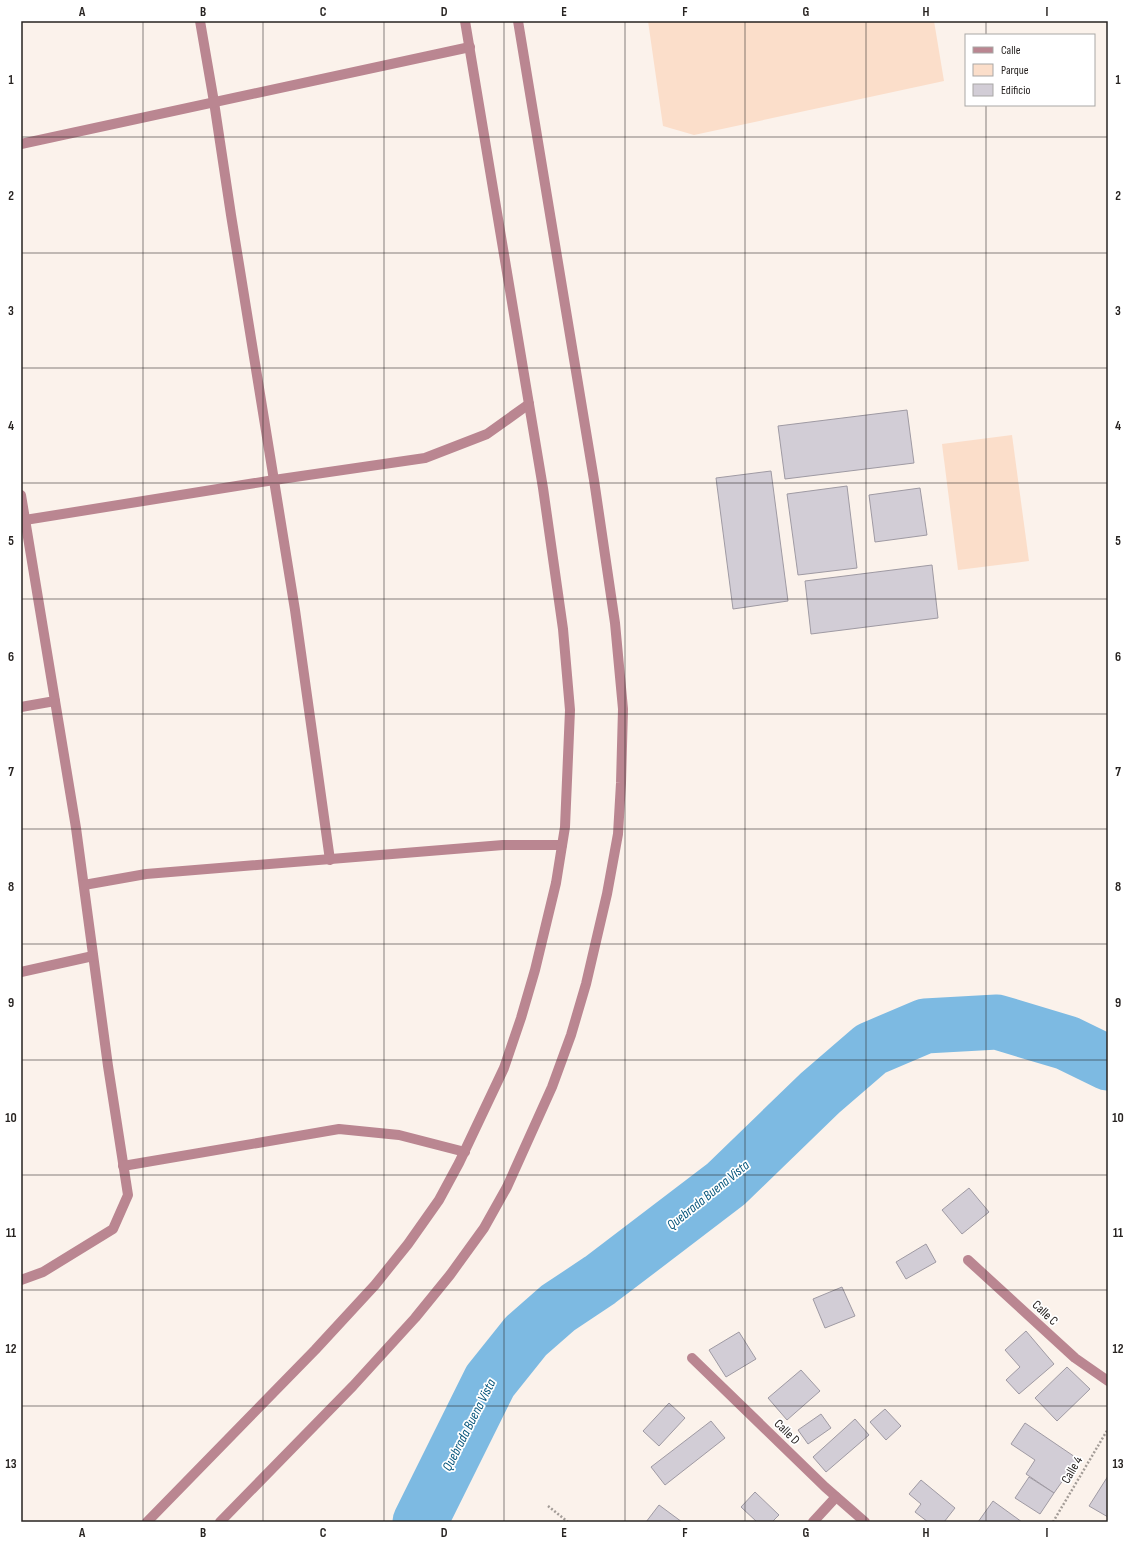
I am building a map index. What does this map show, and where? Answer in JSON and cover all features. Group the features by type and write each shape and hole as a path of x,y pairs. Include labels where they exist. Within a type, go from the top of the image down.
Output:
{"street":[{"path":"200,21 214,102 230,215 295,610 330,860"},
{"path":"147,1522 315,1350 375,1285 408,1244 439,1200 465,1152 504,1068 535,970 552,898 566,819 570,710 563,629 543,488 466,21"},
{"path":"220,1522 353,1386 415,1318 450,1275 484,1228 506,1187 552,1087 571,1035 586,984 618,834 623,708 615,623 594,480 518,21"},
{"path":"21,144 470,48"},
{"path":"25,520 274,480 425,458 487,434 529,404"},
{"path":"21,495 76,828 128,1195 113,1229 43,1272 21,1280"},
{"path":"21,707 55,701"},
{"path":"84,885 146,874 503,846 562,845"},
{"path":"21,972 93,956"},
{"path":"123,1166 339,1129 399,1135 465,1152"},
{"name":"Calle C","path":"968,1260 1075,1358 1108,1380"},
{"name":"Calle D","path":"692,1358 836,1497 865,1522"},
{"path":"813,1522 836,1497"}],"path":[{"name":"Calle 4","path":"1053,1522 1108,1429"},
{"path":"548,1506 568,1522"}],"green space":[{"path":"648,21 934,21 944,81 694,135 663,126"},
{"path":"1012,435 1029,561 958,570 942,444"}],"building":[{"path":"907,410 914,463 785,479 778,426"},
{"path":"771,471 788,601 733,609 716,478"},
{"path":"847,486 857,568 798,575 787,494"},
{"path":"920,488 927,535 875,542 869,495"},
{"path":"932,565 938,618 811,634 805,581"},
{"path":"969,1188 989,1212 962,1234 942,1210"},
{"path":"926,1244 936,1262 906,1279 896,1262"},
{"path":"842,1287 855,1316 825,1328 813,1299"},
{"path":"1026,1331 1054,1364 1019,1394 1006,1380 1020,1367 1005,1350"},
{"path":"739,1332 756,1359 726,1377 709,1350"},
{"path":"1067,1367 1090,1389 1057,1421 1035,1398"},
{"path":"801,1370 820,1391 787,1420 768,1398"},
{"path":"669,1403 685,1418 659,1446 643,1431"},
{"path":"885,1409 901,1426 886,1440 870,1422"},
{"path":"821,1414 831,1428 808,1444 798,1430"},
{"path":"855,1419 869,1435 826,1472 813,1457"},
{"path":"711,1421 725,1438 665,1485 651,1467"},
{"path":"1025,1423 1078,1459 1054,1493 1026,1474 1035,1460 1011,1444"},
{"path":"1108,1476 1108,1517 1089,1506"},
{"path":"1029,1477 1054,1493 1040,1514 1015,1498"},
{"path":"921,1480 955,1508 944,1522 928,1522 915,1512 921,1504 909,1494"},
{"path":"755,1492 779,1515 772,1522 757,1522 741,1507"},
{"path":"993,1501 1022,1522 978,1522"},
{"path":"659,1505 682,1522 646,1522"}],"waterway":[{"name":"Quebrada Buena Vista","path":"420,1522 490,1381 526,1336 558,1308 600,1280 726,1184 820,1093 871,1049 925,1026 997,1022 1067,1043 1108,1063"}]}
